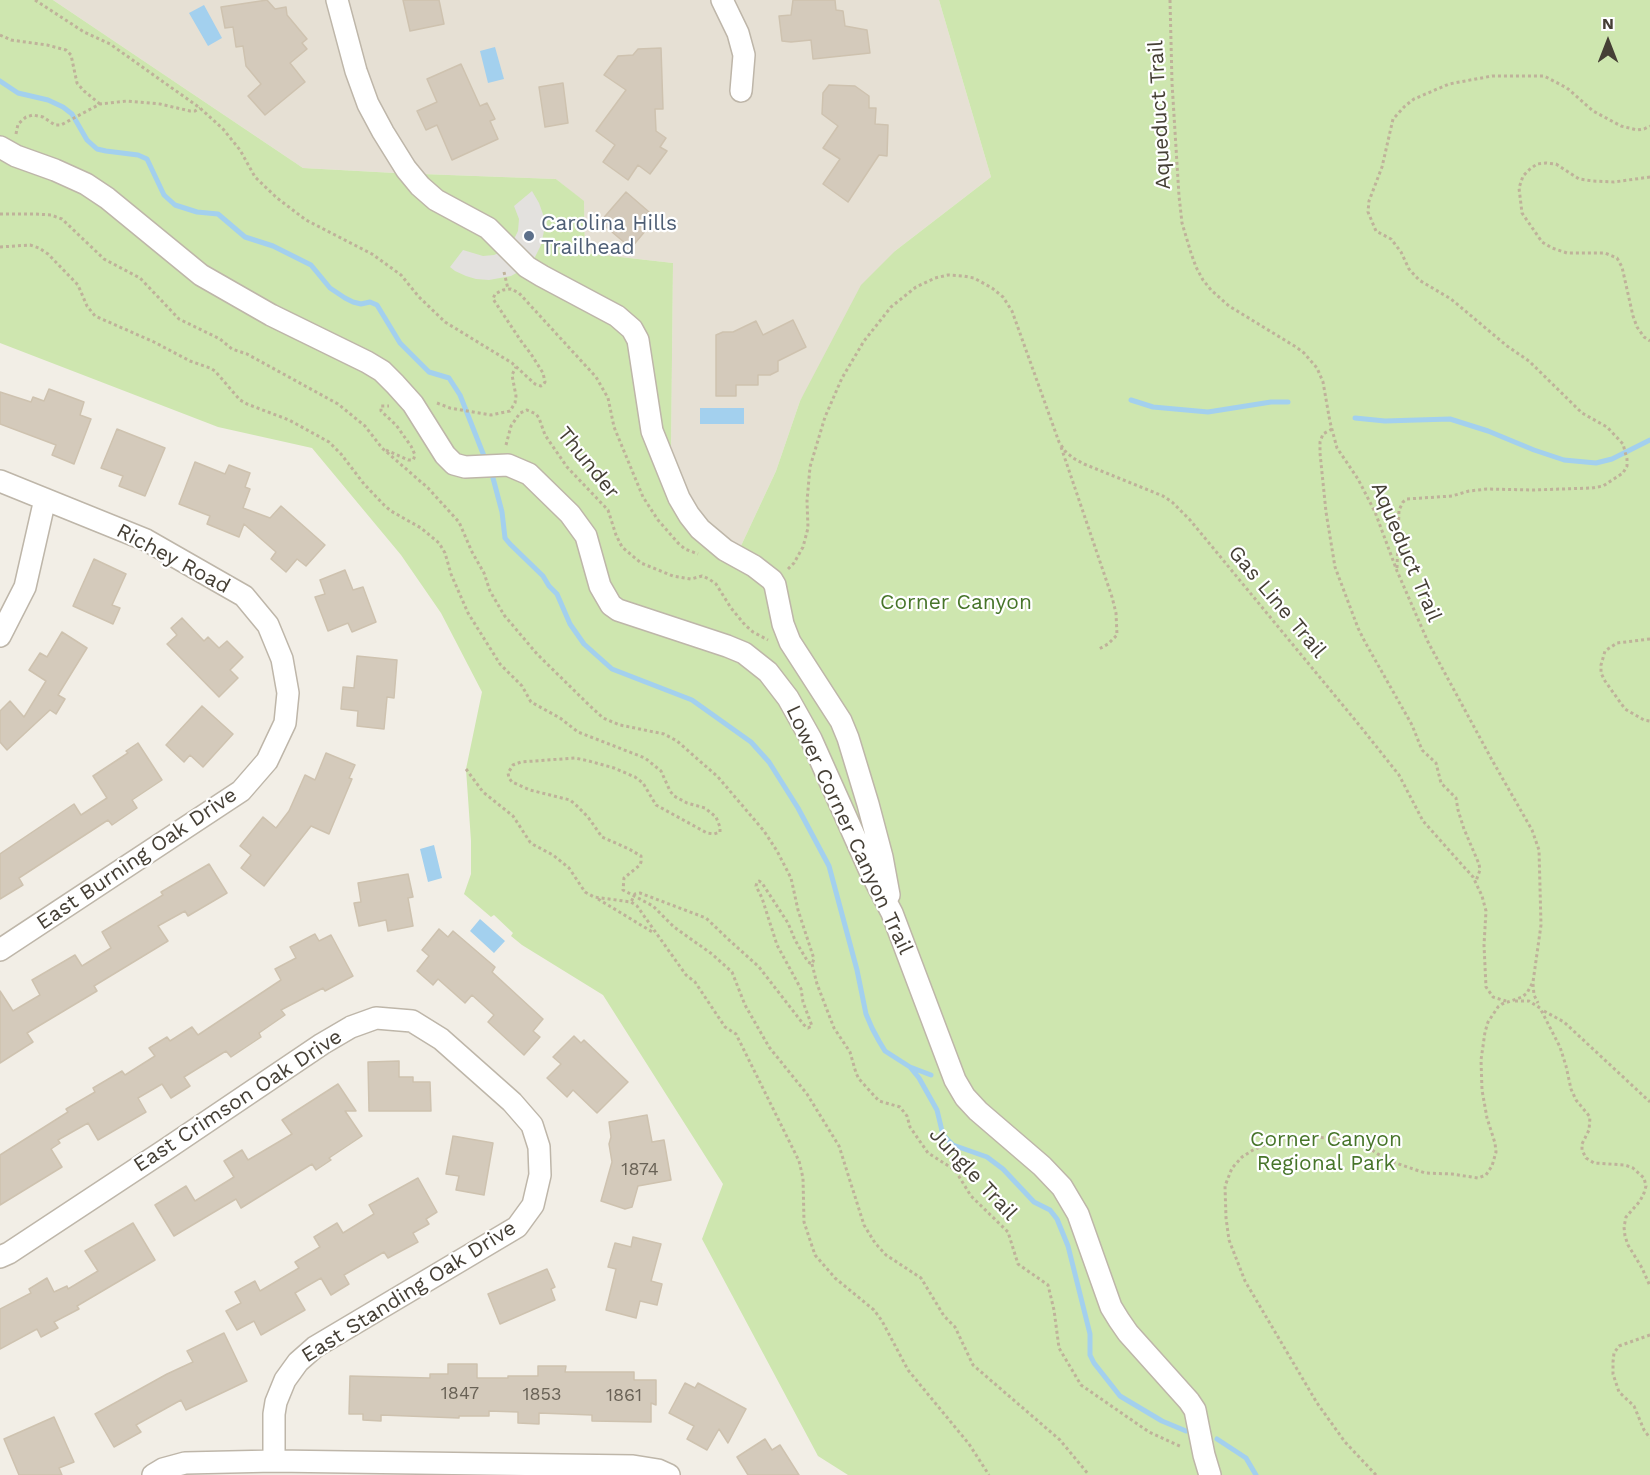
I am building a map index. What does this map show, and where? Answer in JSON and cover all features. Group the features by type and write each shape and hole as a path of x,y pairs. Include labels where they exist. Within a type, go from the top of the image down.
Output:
{"street":[{"path":"337,0 356,71 368,104 406,169 420,186 436,200 488,228 527,267 617,316 632,329 638,340 652,431 679,498 700,529 725,550 754,566 772,580 790,642 831,704 848,738 882,857 892,913"},
{"path":"722,0 738,33 744,55 741,91"},
{"name":"Lower Corner Canyon Trail","path":"3,148 16,156 86,184 107,198 201,275 271,315 382,371 413,404 454,464 465,467 508,465 529,474 570,514 585,536 600,586 611,605 618,610 744,653 768,672 788,698 811,739 870,871 892,913 950,1068 960,1088 978,1112 1062,1187 1077,1214 1111,1307 1128,1333 1195,1410 1207,1465"},
{"name":"Richey Road","path":"0,481 146,540 244,596 268,625 282,659 288,693"},
{"path":"0,636 25,586 45,499"},
{"name":"East Burning Oak Drive","path":"0,950 240,791 267,761 285,723 288,693"},
{"name":"East Crimson Oak Drive","path":"0,1257 322,1044 351,1027 376,1017 412,1022 441,1039 480,1074"},
{"name":"East Standing Oak Drive","path":"274,1461 276,1402 285,1380 298,1362 315,1347 517,1227 533,1205 540,1175 539,1147 532,1125 512,1102 480,1074"},
{"path":"153,1475 163,1469 184,1463 274,1461 633,1466 658,1470 669,1475"}],"path":[{"path":"35,0 84,32 118,49 200,108 223,129 240,150 255,177 277,198 306,220 372,254 401,275 419,297 445,322 516,367 535,384 541,386 545,384 543,373 493,299 499,291 508,289 519,293 596,377 608,398 614,427 643,497 658,520 685,549 703,556"},
{"name":"Aqueduct Trail","path":"1170,0 1179,196 1182,223 1191,253 1203,280 1219,298 1296,347 1312,361 1321,374 1337,448 1358,479 1375,512 1397,571 1428,642 1536,839 1540,857 1541,925 1533,982"},
{"path":"0,34 11,40 66,50 72,55 77,83 89,97 100,104"},
{"path":"1397,571 1399,510 1407,499 1452,496 1487,489 1533,490 1603,486 1623,473 1627,466 1627,459 1623,444 1607,428 1582,412 1529,361 1507,346 1451,299 1419,280 1409,269 1391,238 1376,231 1368,212 1369,201 1382,167 1393,119 1414,99 1449,84 1492,76 1544,76 1560,84 1593,111 1621,126 1637,130 1650,126"},
{"path":"3,148 15,136 18,124 26,117 33,115 43,117 55,125 64,125 100,104 128,101 160,104 190,111 200,108"},
{"path":"1650,177 1614,182 1593,181 1579,179 1556,164 1546,163 1537,164 1530,169 1523,176 1519,188 1522,213 1542,242 1567,253 1605,253 1617,258 1622,267 1637,327 1650,341"},
{"path":"0,214 51,215 62,219 104,259 140,278 178,319 220,339 232,349 247,354 338,404 365,426 382,448 428,488 459,522 484,573 490,591 504,615 537,654 603,718 620,725 664,734 677,741 718,777 764,831 790,878 814,959 812,964 808,962 788,923 762,883 759,881 756,886 777,945 801,989 812,1026 808,1028 804,1025 759,967 706,918 643,894 633,896"},
{"path":"0,247 30,245 39,248 48,254 78,285 87,306 95,316 190,361 210,368 223,379 240,400 289,420 329,442 384,505 421,528 439,543 468,613 500,664 522,686 531,702 560,718 578,732 645,758 661,771 674,796 687,803 705,808 716,817 720,832 707,833 656,805 643,783 634,777 601,764 575,758 520,762 513,765 508,773 512,782 530,790 570,800 588,817 602,837 640,856 642,862 622,880 623,890 653,906 674,927 712,954 732,972 746,1005 773,1053 807,1094 839,1146 864,1225 875,1243 886,1255 921,1278 944,1316 955,1327 973,1365 1060,1440 1089,1475"},
{"name":"Gas Line Trail","path":"772,580 794,563 803,547 808,528 807,501 810,467 825,417 842,378 864,341 891,307 916,287 935,278 948,275 963,276 974,278 992,288 1003,297 1012,311 1059,442 1073,459 1163,496 1190,520 1367,734 1399,775 1424,821 1476,881 1486,911 1484,980 1493,997 1494,1012"},
{"path":"506,278 508,289"},
{"path":"450,408 490,415 510,411 514,406 516,396 512,375 516,367"},
{"name":"Thunder","path":"490,466 501,453 520,412 528,410 536,414 545,435 567,467 608,510 622,547 641,563 673,576 691,579 702,576 709,579 716,584 736,615 753,632 777,644 790,642"},
{"path":"1332,429 1323,434 1320,453 1335,567 1365,642 1412,725 1422,750 1436,763 1441,783 1456,798 1464,829 1479,864 1476,881"},
{"path":"1059,442 1116,613 1117,635 1099,649"},
{"path":"1650,639 1617,643 1605,651 1601,665 1601,673 1605,681 1625,709 1650,721"},
{"path":"466,769 483,792 513,816 530,842 569,868 583,890 656,934"},
{"path":"631,902 633,896"},
{"path":"594,897 631,902 641,910 686,975 695,982 725,1027 736,1034 799,1161 803,1178 804,1222 815,1255 835,1278 874,1310 909,1370 969,1444 989,1475"},
{"name":"Jungle Trail","path":"812,964 834,1028 850,1052 860,1079 879,1101 900,1107 907,1116 910,1127 928,1153 955,1170 971,1196 1008,1232 1018,1264 1048,1285 1059,1347 1082,1385 1149,1432 1191,1452 1207,1465"},
{"path":"1376,1475 1345,1442 1317,1404 1245,1281 1229,1240 1225,1186 1232,1168 1242,1157 1253,1150 1269,1143 1312,1137 1349,1140 1369,1148 1387,1160 1425,1173 1478,1178 1486,1175 1492,1166 1496,1152 1482,1090 1481,1060 1485,1032 1494,1012 1502,1004 1522,997 1533,982"},
{"path":"1533,982 1534,995 1562,1052 1573,1095 1590,1117 1582,1144 1586,1158 1594,1163 1625,1165 1639,1172 1644,1178 1646,1186 1644,1193 1626,1217 1624,1236 1650,1286"},
{"path":"1493,997 1509,1002 1529,1001 1570,1027 1650,1102"},
{"path":"1650,1335 1619,1346 1614,1353 1613,1374 1619,1392 1634,1406 1650,1438"}],"shaded area":[{"path":"53,0 939,0 991,177 895,251 800,401 776,471 740,548 697,511 671,451 673,263 585,253 584,202 556,179 303,168"},
{"name":"Carolina Hills Trailhead","path":"532,191 544,217 544,231 541,245 527,267 511,276 489,280 466,276 450,267 463,250 483,256 494,255 505,250 518,231 519,219 514,206"}],"green space":[{"name":"Corner Canyon Regional Park","path":"0,0 53,0 303,168 556,179 584,201 585,253 673,263 671,451 697,511 740,548 776,471 800,401 861,285 895,251 991,177 939,0 1650,0 1650,1475 848,1475 818,1456 702,1239 723,1184 603,995 522,945 511,936 513,933 494,915 491,917 464,894 471,874 466,769 482,692 441,613 401,555 312,448 218,427 0,343"}],"water":[{"path":"204,5 222,38 208,46 189,13"},
{"path":"495,47 504,79 488,83 480,51"},
{"path":"700,408 744,408 744,424 700,424"},
{"path":"434,845 442,878 428,882 420,849"},
{"path":"480,919 505,941 494,953 470,931"}],"building":[{"path":"267,0 275,9 286,7 287,15 307,39 302,43 307,49 290,63 305,82 265,115 248,96 261,84 246,66 243,46 236,47 233,27 225,28 221,7"},
{"path":"403,0 439,0 444,24 410,31"},
{"path":"793,0 835,0 836,10 843,11 845,26 867,30 870,53 813,59 811,40 782,41 779,16 791,15"},
{"path":"661,48 663,109 655,109 656,131 666,138 660,147 667,151 650,174 638,165 628,180 603,162 615,145 596,131 626,90 604,75 618,56 633,55 638,49"},
{"path":"461,64 480,106 487,103 495,119 490,121 498,139 452,160 437,125 426,130 417,111 437,102 427,79"},
{"path":"563,83 568,123 545,127 539,87"},
{"path":"829,85 855,86 869,96 869,108 876,108 875,124 888,125 887,156 879,155 848,202 823,184 840,159 823,148 838,126 822,114 823,93"},
{"path":"626,192 656,218 631,248 600,222"},
{"path":"793,320 806,347 778,361 778,371 770,375 758,375 758,385 736,385 736,396 716,396 716,335 733,332 756,321 763,335"},
{"path":"49,389 84,402 80,415 91,419 74,464 52,455 56,445 0,424 0,392 31,402 33,397 44,401"},
{"path":"117,429 165,448 145,496 119,486 123,476 101,468"},
{"path":"195,462 225,474 229,465 250,473 245,487 250,489 243,508 270,518 281,506 325,545 306,566 297,559 286,572 271,559 276,552 244,524 239,537 207,524 210,516 179,504"},
{"path":"94,559 126,574 112,605 120,608 113,624 73,606"},
{"path":"345,570 353,590 363,587 376,622 352,632 348,623 328,631 315,597 325,594 320,580"},
{"path":"182,618 204,641 208,637 219,648 227,641 243,657 230,670 238,678 219,697 167,644 177,635 171,628"},
{"path":"62,632 87,648 58,695 65,699 56,714 50,710 7,750 0,742 0,711 10,701 24,717 46,681 29,670 40,653 47,657"},
{"path":"357,656 397,660 394,698 387,697 384,729 357,726 358,711 341,709 343,687 354,688"},
{"path":"202,706 233,734 203,767 190,755 184,762 166,745"},
{"path":"138,743 162,780 132,800 137,808 112,825 108,820 19,878 23,885 0,899 0,854 74,804 81,815 107,798 93,776 128,753 126,751"},
{"path":"326,753 355,765 349,778 352,779 329,834 311,826 264,886 241,868 251,855 240,846 263,817 276,828 289,811 305,775 315,780"},
{"path":"209,864 227,893 188,916 185,911 158,926 168,941 94,986 97,991 27,1033 33,1042 0,1063 0,991 13,1011 40,995 32,980 75,955 82,966 111,948 102,932 163,895 161,892"},
{"path":"408,874 413,897 408,898 413,926 388,931 386,920 359,926 354,903 361,902 358,883"},
{"path":"439,929 448,937 453,931 495,967 492,972 543,1019 533,1031 540,1037 524,1055 488,1022 494,1015 472,995 465,1003 438,979 433,985 417,971 429,956 422,950"},
{"path":"315,934 319,941 331,935 353,976 325,991 323,988 281,1010 285,1015 259,1033 261,1037 231,1057 226,1051 184,1077 190,1086 171,1098 162,1084 138,1098 146,1112 98,1140 88,1123 58,1140 60,1143 51,1149 62,1167 0,1205 0,1155 68,1112 66,1109 95,1092 93,1088 122,1071 125,1075 155,1056 149,1048 167,1037 170,1041 192,1027 198,1035 281,980 275,969 296,958 290,947"},
{"path":"574,1036 581,1043 584,1040 628,1082 597,1113 573,1090 567,1097 547,1078 561,1064 553,1057"},
{"path":"399,1061 399,1077 413,1077 413,1082 430,1082 431,1111 369,1111 368,1062"},
{"path":"338,1084 356,1111 345,1111 362,1136 329,1158 331,1160 316,1170 312,1164 241,1208 236,1199 174,1236 155,1205 186,1186 195,1201 234,1177 224,1161 242,1150 248,1160 292,1134 282,1120"},
{"path":"647,1115 652,1142 664,1140 671,1180 638,1186 632,1207 625,1209 601,1201 612,1162 609,1122"},
{"path":"453,1136 493,1143 484,1195 456,1190 459,1176 446,1174"},
{"path":"418,1178 437,1212 426,1219 429,1224 413,1233 418,1242 388,1258 384,1252 344,1275 349,1284 331,1295 321,1278 295,1293 305,1310 261,1335 254,1321 237,1330 226,1311 241,1303 235,1292 255,1281 260,1291 299,1268 295,1262 320,1247 314,1237 337,1223 343,1233 374,1214 369,1205"},
{"path":"133,1223 155,1260 77,1306 79,1309 54,1322 58,1328 41,1337 37,1329 0,1349 0,1309 31,1293 29,1289 47,1278 54,1292 67,1286 68,1289 98,1271 85,1251"},
{"path":"633,1237 661,1244 651,1281 662,1284 657,1305 640,1301 636,1318 606,1310 616,1269 608,1267 615,1243 631,1247"},
{"path":"547,1269 555,1287 551,1289 555,1300 500,1324 488,1294"},
{"path":"224,1333 247,1381 186,1410 181,1400 136,1425 141,1432 114,1447 95,1414 193,1362 187,1351"},
{"path":"448,1364 477,1364 477,1378 538,1376 538,1366 566,1366 565,1372 634,1372 634,1380 656,1380 656,1405 651,1403 651,1422 592,1421 592,1415 539,1413 539,1424 518,1423 518,1412 489,1411 489,1416 459,1416 459,1418 381,1415 381,1421 363,1420 363,1414 349,1414 350,1376 430,1378 430,1374 448,1374"},
{"path":"685,1383 695,1388 698,1383 746,1409 728,1443 719,1429 707,1450 687,1439 694,1426 669,1413"},
{"path":"54,1417 74,1462 59,1468 62,1475 19,1475 4,1439"},
{"path":"765,1439 772,1450 780,1445 799,1475 748,1475 737,1457"}],"waterway":[{"path":"0,81 18,93 48,100 63,107 72,114 87,140 97,149 138,155 147,159 164,195 175,205 197,212 218,214 245,237 273,246 311,265 330,288 345,298 361,304 370,302 377,305 400,343 429,372 449,378 460,395 484,456"},
{"path":"1131,400 1153,407 1208,412 1271,402 1288,402"},
{"path":"1355,418 1385,421 1450,419 1564,460 1596,463 1612,459 1650,440"},
{"path":"493,478 502,512 505,538 543,576 557,594 570,624 584,644 612,669 692,700 751,742 769,762 798,808 829,866 857,970 866,1014 885,1051 910,1067 919,1078 937,1110 943,1135 953,1145 987,1157 1003,1169 1034,1202 1050,1210 1057,1219 1068,1246 1090,1334 1090,1355 1094,1363 1120,1396 1162,1421 1186,1431"},
{"path":"910,1067 931,1075"},
{"path":"1217,1439 1246,1458 1256,1475"}],"place":[{"name":"Carolina Hills Trailhead","path":"529,236"}],"park label":[{"name":"Corner Canyon","path":"956,603"}]}
